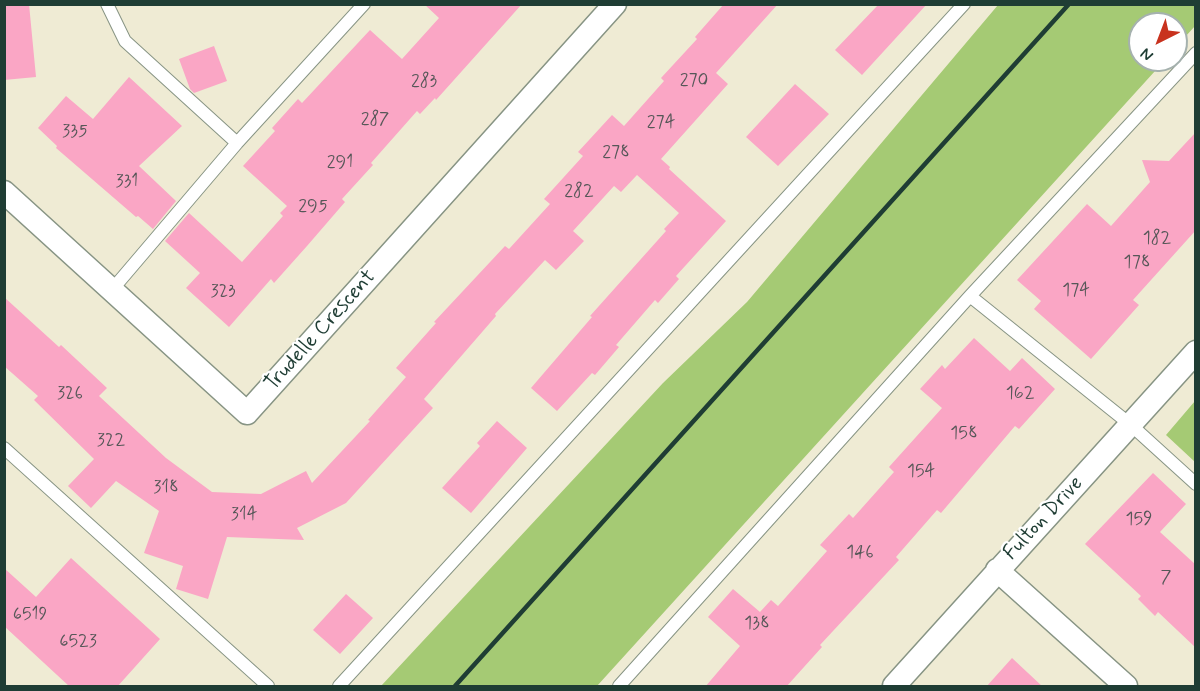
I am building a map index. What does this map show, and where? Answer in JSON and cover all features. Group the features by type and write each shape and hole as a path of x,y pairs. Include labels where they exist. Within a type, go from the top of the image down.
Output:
{"street":[{"name":"Trudelle Crescent","path":"4,192 247,413 615,4"},
{"name":"Fulton Drive","path":"894,687 997,570 1196,352"},
{"path":"997,570 1126,687"}],"lane":[{"path":"107,4 125,40 237,143"},
{"path":"111,291 237,143 364,4"},
{"path":"339,687 964,4"},
{"path":"619,687 970,296 1196,52"},
{"path":"970,296 1131,425 1196,484"},
{"path":"4,448 268,687"}],"green space":[{"path":"998,5 1195,5 1195,26 1188,34 1188,12 1128,12 1128,72 1154,72 597,686 381,686 663,383 747,302"},
{"path":"1195,401 1195,462 1166,435"}],"building":[{"path":"4,4 29,4 36,77 4,80"},
{"path":"424,4 522,4 436,100 435,98 420,114 417,111 371,163 373,165 342,199 345,202 307,246 274,283 271,279 229,327 186,288 200,273 165,241 189,213 242,262 283,216 280,213 287,206 243,166 275,131 272,128 298,99 302,103 370,30 402,59 439,18"},
{"path":"724,4 778,4 716,73 728,84 661,159 726,221 676,276 679,279 658,303 655,300 616,345 619,347 595,375 592,373 557,411 531,388 679,213 637,175 621,192 614,186 573,231 584,241 556,270 545,260 495,314 496,316 424,399 433,408 346,503 297,528 304,540 227,537 208,599 176,589 183,566 144,553 159,511 116,481 91,508 68,486 94,459 34,400 38,396 4,366 4,297 107,388 99,396 166,458 212,492 261,494 306,471 312,483 370,421 368,420 406,377 396,368 436,323 434,322 505,246 509,249 550,204 544,199 583,156 578,152 612,115 624,126 664,81 661,78 697,39 695,37"},
{"path":"879,4 927,4 862,75 835,50"},
{"path":"214,46 227,81 194,93 190,89 179,59"},
{"path":"129,77 182,126 139,166 176,201 153,229 56,148 57,146 38,128 66,96 93,119"},
{"path":"795,84 829,114 778,166 746,137"},
{"path":"1196,132 1196,230 1133,300 1139,305 1091,359 1034,309 1041,301 1017,280 1087,204 1111,226 1150,182 1142,160 1169,161"},
{"path":"974,338 1010,371 1022,358 1055,389 1019,429 1015,426 941,513 937,510 896,557 899,560 820,645 822,647 786,687 705,687 740,646 708,617 733,589 760,612 771,600 778,606 827,551 820,545 849,514 853,518 894,472 889,467 942,408 920,389 942,365 945,369"},
{"path":"497,421 527,448 471,513 442,488 480,446 477,443"},
{"path":"1153,473 1186,504 1160,532 1196,565 1196,648 1158,612 1155,616 1138,599 1141,596 1085,544"},
{"path":"71,558 160,639 117,687 70,687 4,626 4,568 36,597"},
{"path":"346,594 373,618 340,654 313,630"},
{"path":"1012,658 1043,687 986,687"}],"railway":[{"path":"455,686 1069,4"}]}
